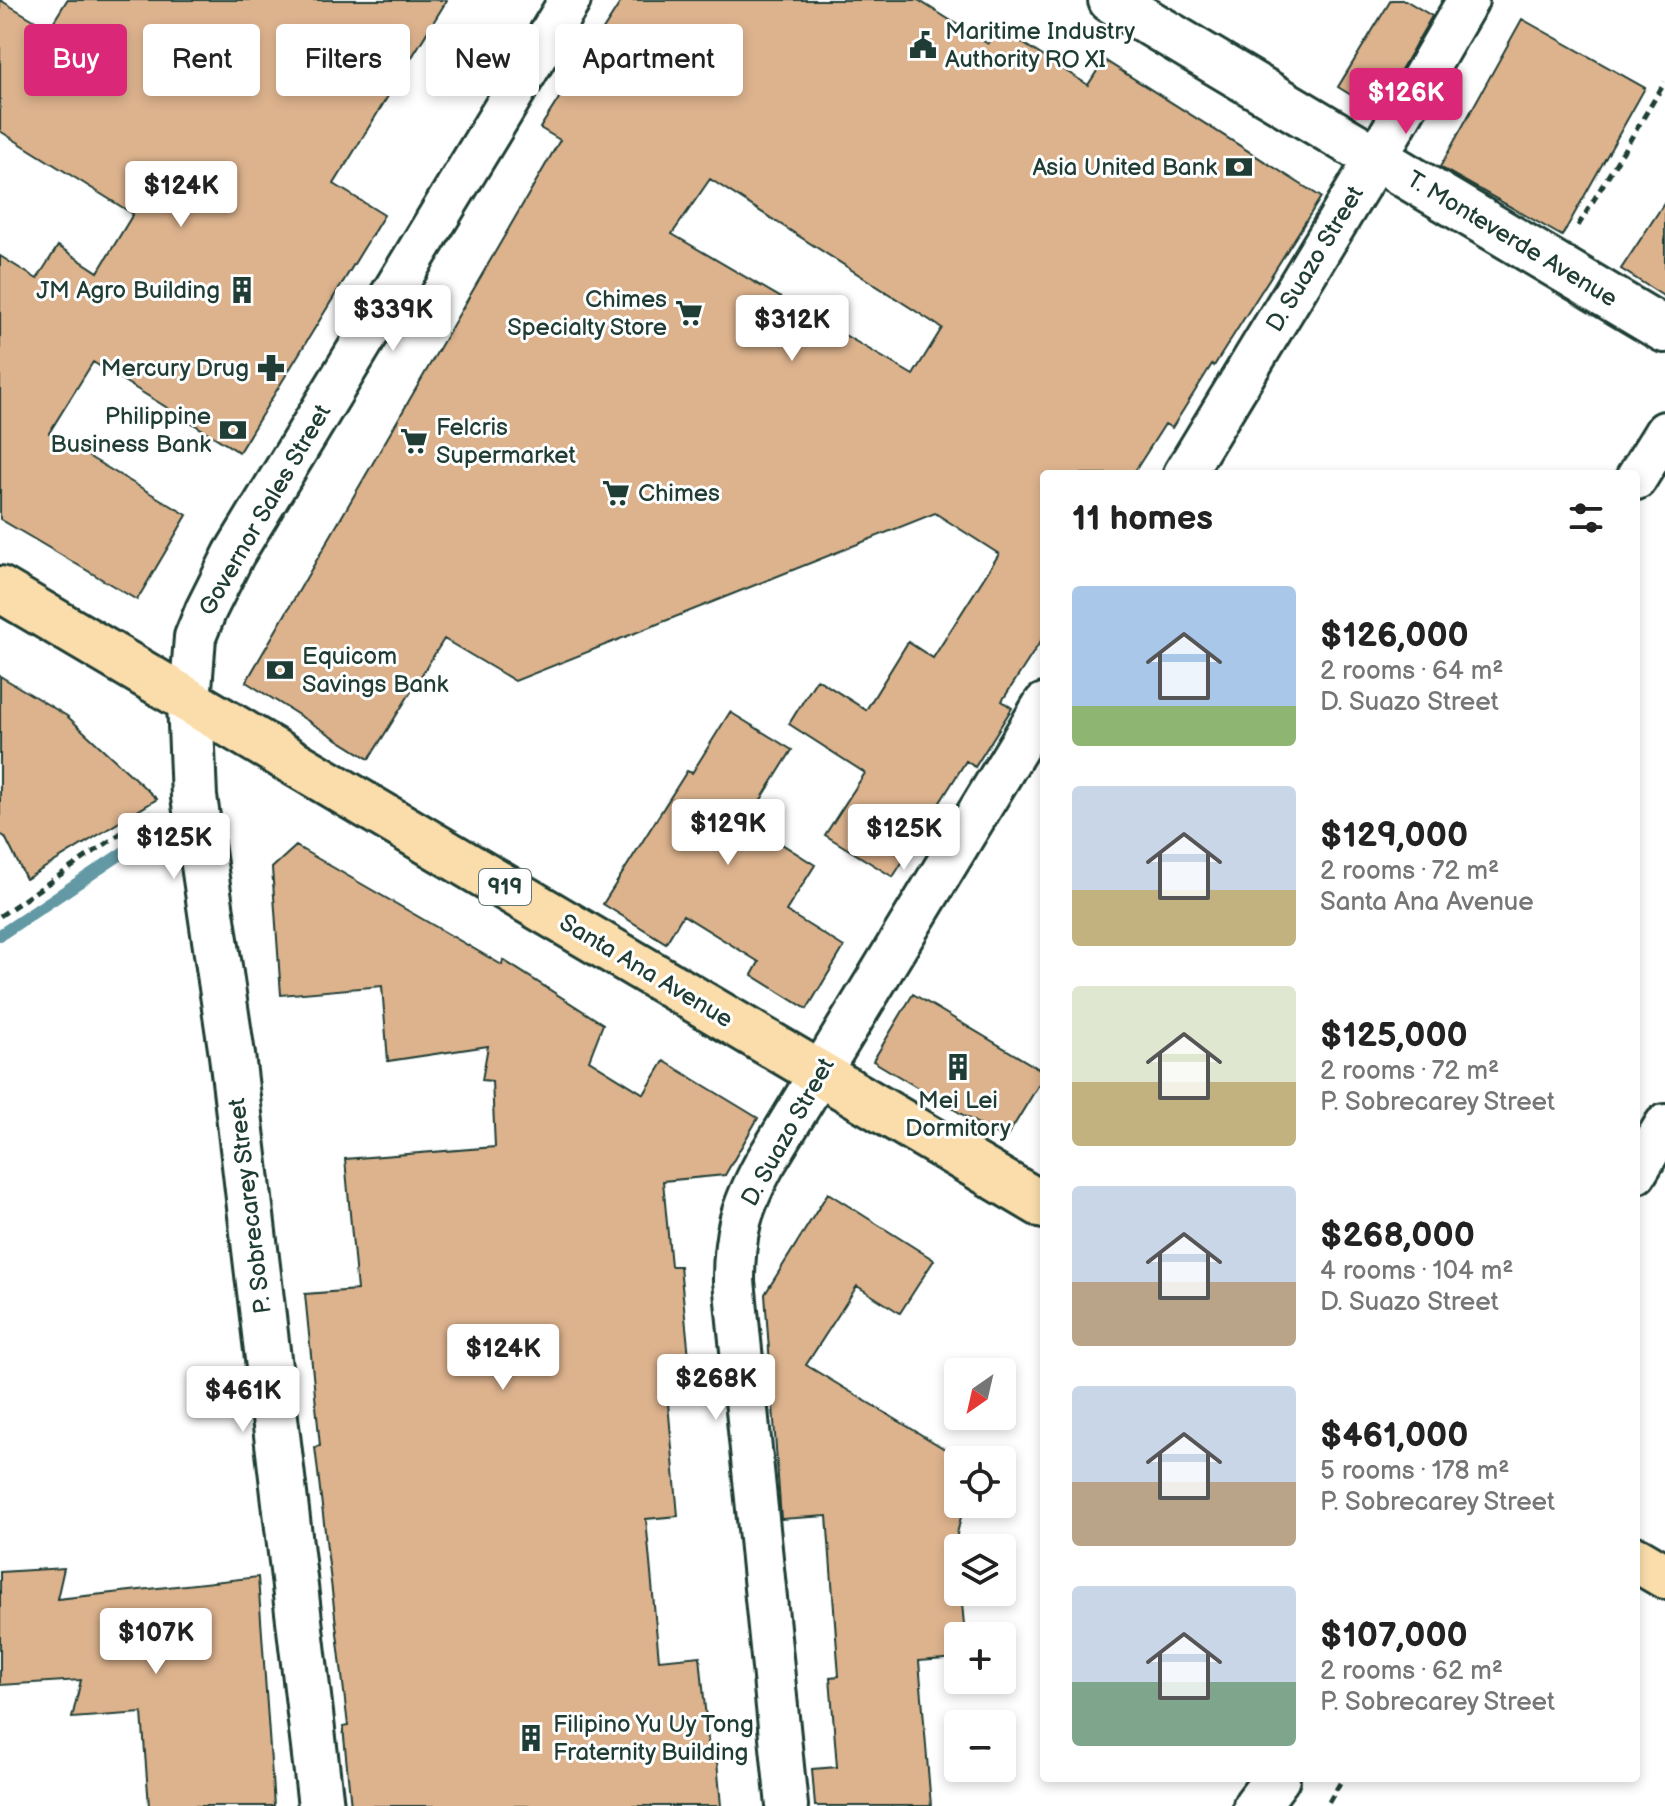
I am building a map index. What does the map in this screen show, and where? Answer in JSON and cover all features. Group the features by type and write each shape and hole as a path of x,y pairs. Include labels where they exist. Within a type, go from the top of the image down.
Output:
{"main road":[{"name":"Santa Ana Avenue","path":"0,589 1040,1204"},
{"path":"1640,1561 1665,1576"}],"street":[{"name":"Governor Sales Street","path":"190,701 195,637 234,554 570,0"},
{"name":"T. Monteverde Avenue","path":"1111,0 1665,330"},
{"name":"D. Suazo Street","path":"1186,470 1468,0"},
{"path":"1640,473 1665,432"},
{"name":"P. Sobrecarey Street","path":"190,701 194,797 236,1085 321,1806"},
{"name":"D. Suazo Street","path":"787,1806 734,1281 739,1223 749,1193 764,1165 1040,711"},
{"path":"1640,1166 1665,1125"},
{"path":"1256,1806 1274,1782"}],"path":[{"path":"1555,265 1665,82"},
{"path":"0,916 151,813 194,797"},
{"path":"1329,1802 1341,1782"}],"building":[{"path":"0,0 41,24 24,24 24,96 127,96 127,24 52,24 67,0 447,0 432,24 426,24 426,34 410,60 410,24 276,24 276,96 388,96 334,184 384,215 239,452 93,362 49,433 187,515 137,600 0,519 0,256 37,279 58,246 98,272 133,214 0,131"},
{"path":"622,0 918,0 988,44 999,28 1088,85 1104,60 1321,197 1172,428 1165,424 1136,470 1040,470 1040,642 1002,701 1012,708 975,767 966,761 893,877 825,835 865,773 789,724 817,679 866,710 908,642 933,658 999,554 935,513 515,681 444,639 369,759 246,682 560,140 540,128 560,96 743,96 743,24 607,24","holes":["710,179 942,328 913,375 672,234"]},
{"path":"1391,0 1405,0 1432,16 1377,111 1338,87"},
{"path":"1522,19 1645,88 1562,236 1440,167"},
{"path":"1665,202 1665,297 1621,269"},
{"path":"0,676 67,716 157,799 26,879 5,837 0,834"},
{"path":"730,712 792,750 747,822 815,865 786,911 844,947 807,1009 752,975 759,962 683,915 666,943 603,904 687,771 692,773"},
{"path":"296,846 502,965 503,960 603,1024 589,1060 644,1094 664,1061 758,1118 725,1175 663,1181 671,1266 680,1266 690,1367 665,1369 678,1516 646,1519 659,1660 700,1656 709,1751 716,1750 721,1806 351,1806 343,1727 348,1726 315,1447 320,1446 305,1294 357,1290 345,1159 495,1147 492,1081 482,1080 488,1046 388,1061 382,986 281,995 272,868"},
{"name":"Mei Lei Dormitory","path":"913,994 1040,1070 1040,1083 1005,1140 873,1061"},
{"path":"828,1193 934,1260 900,1313 857,1286 806,1365 944,1449 944,1518 961,1518 957,1534 944,1534 944,1606 962,1606 964,1622 944,1622 944,1659 919,1661 931,1806 815,1806 812,1769 837,1767 830,1677 839,1676 827,1516 781,1519 765,1294"},
{"path":"64,1568 57,1599 258,1577 274,1806 149,1806 142,1713 72,1718 81,1680 0,1685 0,1572"}],"waterway":[{"path":"0,935 163,826"}],"place":[{"name":"Maritime Industry Authority RO XI","path":"923,45"},
{"name":"Asia United Bank","path":"1239,167"},
{"name":"JM Agro Building","path":"242,290"},
{"name":"Chimes Specialty Store","path":"689,313"},
{"name":"Mercury Drug","path":"271,368"},
{"name":"Philippine Business Bank","path":"233,430"},
{"name":"Felcris Supermarket","path":"414,441"},
{"name":"Chimes","path":"616,493"},
{"name":"Equicom Savings Bank","path":"280,670"},
{"name":"Mei Lei Dormitory","path":"958,1067"},
{"name":"Filipino Yu Uy Tong Fraternity Building","path":"531,1738"}]}
